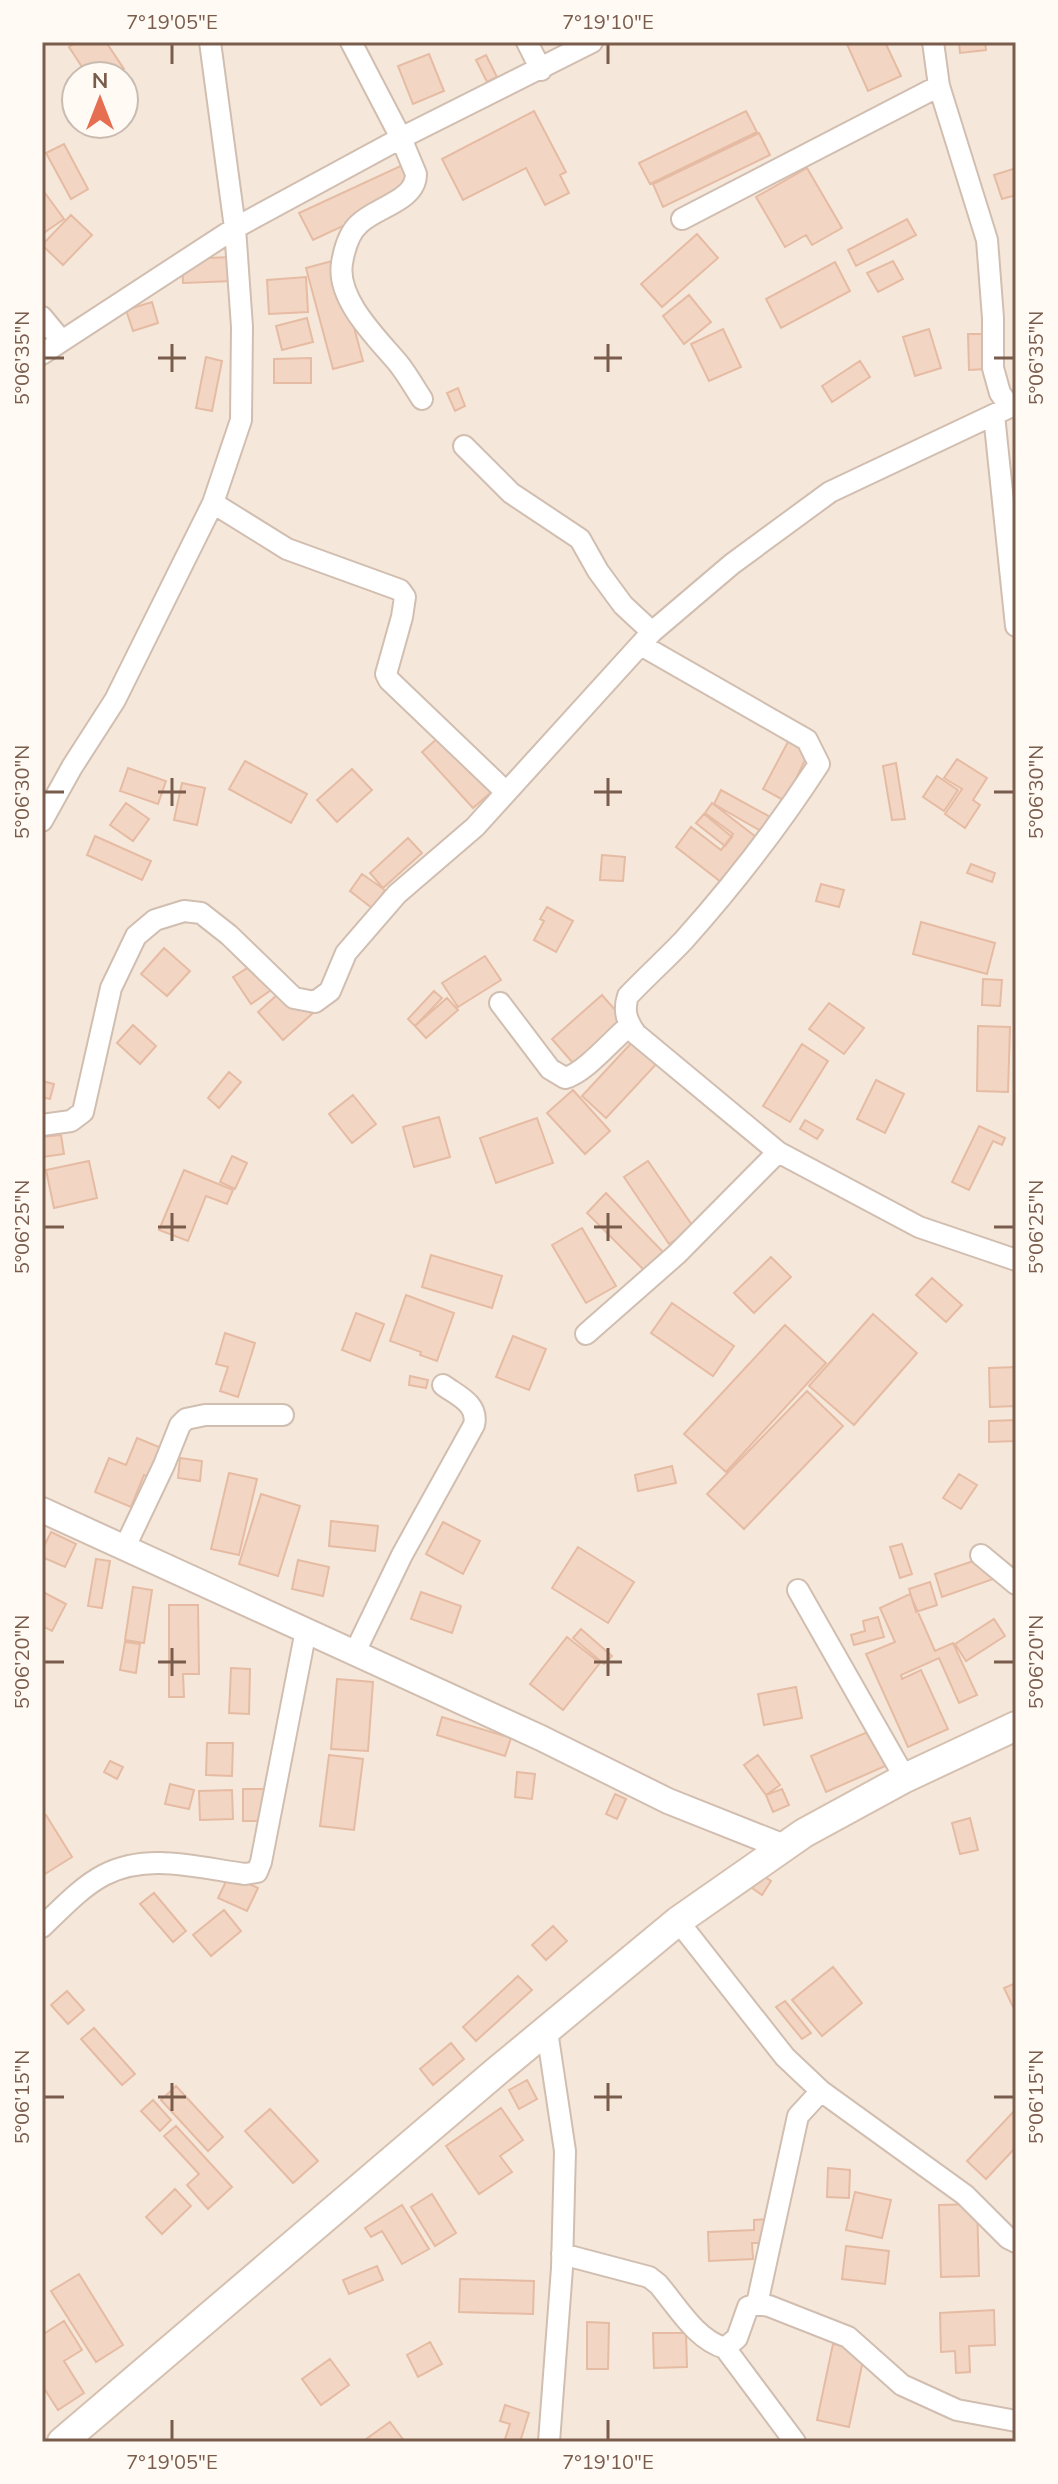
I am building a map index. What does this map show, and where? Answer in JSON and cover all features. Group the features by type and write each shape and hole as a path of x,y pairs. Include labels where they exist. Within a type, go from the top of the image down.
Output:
{"main road":[{"path":"62,2442 485,2081 678,1921 784,1847 905,1778 1016,1726"}],"street":[{"path":"42,821 115,700 213,503 241,420 242,327 235,228 210,42"},
{"path":"351,42 401,138 416,174 415,187 410,192 357,225 344,251 341,269 344,288 366,327 400,366 422,399"},
{"path":"527,42 541,70"},
{"path":"42,354 235,228 401,138 592,42"},
{"path":"933,42 939,86 987,240 993,368 1007,409 1016,626"},
{"path":"682,219 939,86"},
{"path":"42,317 61,340"},
{"path":"42,1125 71,1121 83,1112 111,988 136,936 144,927 174,913 201,913 229,935 294,998 315,1002 330,991 346,953 397,894 475,827 646,639 732,564 830,492 1007,409"},
{"path":"464,446 511,493 580,539 598,571 646,639 807,740 819,764 790,809 731,884 683,941 628,996 625,1005 630,1025 636,1034 778,1152 919,1227 1016,1260"},
{"path":"213,503 287,549 400,590 405,597 402,617 386,674 506,792"},
{"path":"500,1003 550,1069 565,1078 583,1070 603,1047 630,1025"},
{"path":"586,1334 677,1254 778,1152"},
{"path":"355,1652 402,1555 474,1425 476,1416 471,1405 443,1385"},
{"path":"124,1549 180,1425 186,1419 205,1415 283,1415"},
{"path":"42,1510 541,1738 668,1801 784,1847"},
{"path":"981,1555 1016,1584"},
{"path":"798,1590 905,1778"},
{"path":"42,1927 102,1875 122,1867 148,1861 245,1874 257,1872 306,1630"},
{"path":"678,1921 785,2057 821,2091 965,2195 1008,2238 1016,2242"},
{"path":"547,2031 565,2151 554,2439"},
{"path":"757,2304 798,2116 821,2091"},
{"path":"562,2254 649,2277 658,2284 701,2336 725,2348 795,2442"},
{"path":"725,2348 737,2338 748,2307 757,2304 769,2306 848,2337 902,2385 957,2410 1016,2421"}],"shaded area":[{"path":"42,42 1016,42 1016,2442 42,2442"}],"building":[{"path":"77,42 106,42 118,60 78,60 69,47"},
{"path":"846,42 885,42 901,76 868,91"},
{"path":"959,42 985,42 986,50 960,53"},
{"path":"429,54 444,91 413,104 398,66"},
{"path":"486,55 497,77 487,82 476,60"},
{"path":"534,111 566,172 560,175 569,193 545,205 526,168 463,200 442,159"},
{"path":"746,111 757,132 650,184 639,163"},
{"path":"759,133 770,155 663,207 653,184"},
{"path":"64,144 88,189 71,199 46,153"},
{"path":"407,163 420,190 313,240 299,213"},
{"path":"807,168 842,228 812,245 806,235 785,247 756,197"},
{"path":"1016,168 1016,195 1002,199 994,175"},
{"path":"45,193 64,219 42,234 42,196"},
{"path":"71,215 92,235 63,265 42,245"},
{"path":"907,219 916,235 856,266 848,250"},
{"path":"697,234 718,258 662,307 641,284"},
{"path":"231,257 232,281 183,283 182,259"},
{"path":"336,260 363,361 333,369 306,268"},
{"path":"893,261 903,279 878,292 867,273"},
{"path":"835,262 850,291 781,328 766,299"},
{"path":"306,277 308,312 269,314 267,280"},
{"path":"689,295 711,322 684,344 663,316"},
{"path":"152,302 158,323 133,331 126,310"},
{"path":"307,318 313,342 282,350 276,326"},
{"path":"723,329 741,367 709,381 691,344"},
{"path":"929,329 941,368 915,376 903,337"},
{"path":"968,334 985,334 986,369 969,370"},
{"path":"206,357 222,361 212,411 196,408"},
{"path":"311,358 311,383 274,383 274,359"},
{"path":"860,361 870,377 832,402 822,386"},
{"path":"458,388 465,406 455,411 447,393"},
{"path":"447,730 498,786 473,808 422,752"},
{"path":"790,738 811,748 785,801 763,789"},
{"path":"957,759 987,778 973,800 980,805 965,828 945,814 962,789 944,778"},
{"path":"245,761 307,794 291,823 229,789"},
{"path":"896,763 905,819 892,820 883,766"},
{"path":"128,768 166,781 158,804 120,791"},
{"path":"352,769 372,790 337,822 317,800"},
{"path":"937,776 958,790 944,811 923,797"},
{"path":"182,783 205,788 197,825 174,820"},
{"path":"721,790 774,819 766,834 714,804"},
{"path":"126,803 149,819 133,841 110,825"},
{"path":"712,803 756,837 721,882 676,847 691,827 721,850 733,834 705,813"},
{"path":"704,814 732,837 725,846 696,823"},
{"path":"95,836 151,861 142,880 87,855"},
{"path":"408,838 422,853 383,888 370,873"},
{"path":"602,855 625,857 623,881 600,880"},
{"path":"971,864 995,873 992,882 967,873"},
{"path":"362,874 385,890 372,908 350,891"},
{"path":"821,884 844,890 839,907 816,901"},
{"path":"547,907 573,921 556,952 534,940"},
{"path":"921,922 995,943 987,974 913,954"},
{"path":"164,948 190,971 167,996 141,974"},
{"path":"485,956 501,980 458,1007 442,983"},
{"path":"260,960 277,986 251,1004 233,977"},
{"path":"983,979 1002,980 1000,1006 982,1005"},
{"path":"287,986 312,1014 283,1040 258,1012"},
{"path":"434,991 442,998 415,1026 408,1019"},
{"path":"602,995 623,1019 573,1063 552,1039"},
{"path":"447,998 458,1010 426,1038 415,1026"},
{"path":"829,1003 864,1028 844,1054 809,1029"},
{"path":"133,1025 156,1046 140,1064 117,1043"},
{"path":"978,1026 1010,1027 1008,1092 977,1091"},
{"path":"636,1038 660,1060 606,1118 582,1096"},
{"path":"802,1044 828,1061 790,1122 763,1106"},
{"path":"229,1072 241,1082 219,1108 208,1098"},
{"path":"876,1080 904,1094 885,1133 857,1119"},
{"path":"42,1081 54,1084 50,1099 42,1097"},
{"path":"573,1090 610,1131 585,1154 547,1113"},
{"path":"353,1095 376,1124 352,1143 329,1114"},
{"path":"439,1117 450,1157 414,1167 403,1127"},
{"path":"537,1118 553,1163 496,1183 480,1138"},
{"path":"805,1120 823,1130 817,1139 800,1129"},
{"path":"979,1126 1005,1138 1002,1145 993,1141 969,1190 952,1182"},
{"path":"61,1135 64,1154 42,1157 42,1137"},
{"path":"232,1156 247,1163 235,1189 220,1182"},
{"path":"89,1161 97,1198 54,1208 46,1170"},
{"path":"648,1161 694,1228 669,1244 624,1177"},
{"path":"184,1170 233,1190 227,1204 206,1196 188,1241 159,1230"},
{"path":"606,1193 663,1252 644,1270 587,1213"},
{"path":"582,1228 616,1286 586,1303 552,1245"},
{"path":"431,1255 502,1276 492,1308 422,1287"},
{"path":"771,1257 791,1277 754,1313 734,1293"},
{"path":"932,1278 962,1305 946,1322 916,1295"},
{"path":"406,1295 454,1313 437,1361 390,1341"},
{"path":"672,1303 734,1346 713,1376 651,1333"},
{"path":"356,1313 384,1324 370,1361 342,1350"},
{"path":"873,1314 917,1353 854,1425 809,1386"},
{"path":"785,1325 826,1363 726,1472 684,1434"},
{"path":"225,1333 255,1343 238,1397 220,1391 228,1367 216,1364"},
{"path":"513,1336 546,1349 529,1390 496,1377"},
{"path":"1016,1367 1016,1406 990,1407 989,1368"},
{"path":"410,1376 428,1380 426,1388 409,1385"},
{"path":"807,1391 843,1426 744,1529 707,1494"},
{"path":"1016,1420 1016,1441 989,1442 989,1421"},
{"path":"137,1438 164,1449 152,1478 144,1475 131,1507 95,1492 109,1458 126,1465"},
{"path":"180,1458 202,1461 200,1481 178,1478"},
{"path":"672,1466 676,1483 638,1491 635,1475"},
{"path":"229,1473 257,1479 239,1555 211,1549"},
{"path":"959,1474 977,1485 961,1509 943,1498"},
{"path":"261,1494 300,1506 278,1576 239,1564"},
{"path":"331,1521 378,1526 375,1551 329,1546"},
{"path":"443,1522 480,1541 463,1574 426,1554"},
{"path":"51,1532 76,1544 65,1567 42,1557"},
{"path":"902,1544 912,1574 900,1578 890,1547"},
{"path":"578,1547 634,1582 608,1623 552,1588"},
{"path":"991,1555 999,1577 942,1597 935,1574"},
{"path":"96,1559 110,1561 102,1608 88,1606"},
{"path":"298,1560 329,1567 323,1596 292,1589"},
{"path":"930,1582 937,1605 916,1612 909,1589"},
{"path":"133,1587 152,1590 144,1643 125,1640"},
{"path":"43,1592 66,1604 52,1631 42,1626"},
{"path":"421,1592 461,1606 452,1633 411,1619"},
{"path":"910,1594 935,1651 953,1643 977,1695 959,1703 939,1658 901,1675 902,1679 921,1670 948,1729 908,1747 866,1654 895,1642 880,1608"},
{"path":"169,1605 198,1605 199,1674 183,1674 184,1697 169,1697"},
{"path":"878,1617 884,1637 854,1645 851,1635 865,1631 863,1621"},
{"path":"994,1619 1005,1636 966,1661 955,1644"},
{"path":"581,1629 612,1656 604,1664 573,1638"},
{"path":"567,1637 600,1663 563,1710 530,1684"},
{"path":"125,1642 140,1644 136,1673 120,1670"},
{"path":"231,1668 250,1669 249,1714 229,1713"},
{"path":"337,1679 373,1682 368,1751 331,1749"},
{"path":"796,1687 802,1718 764,1725 758,1694"},
{"path":"442,1717 511,1738 505,1756 437,1735"},
{"path":"877,1728 892,1763 826,1792 811,1756"},
{"path":"207,1743 233,1743 232,1776 206,1775"},
{"path":"329,1755 363,1759 354,1830 320,1826"},
{"path":"758,1755 780,1785 766,1795 744,1765"},
{"path":"110,1761 123,1767 117,1779 104,1772"},
{"path":"517,1772 535,1774 532,1799 515,1797"},
{"path":"170,1784 194,1790 189,1809 165,1804"},
{"path":"243,1789 275,1789 275,1821 243,1821"},
{"path":"782,1789 789,1805 773,1812 766,1795"},
{"path":"232,1790 233,1819 200,1820 199,1791"},
{"path":"615,1794 626,1799 617,1819 606,1814"},
{"path":"46,1815 72,1857 45,1874 42,1870 42,1817"},
{"path":"970,1818 978,1850 960,1854 952,1823"},
{"path":"761,1874 771,1881 762,1895 752,1888"},
{"path":"229,1875 258,1888 247,1911 218,1898"},
{"path":"154,1893 186,1931 173,1942 140,1904"},
{"path":"224,1910 241,1931 211,1956 193,1935"},
{"path":"553,1926 567,1941 546,1960 532,1945"},
{"path":"833,1967 862,2003 822,2036 792,2000"},
{"path":"518,1976 532,1990 476,2041 463,2027"},
{"path":"1016,1983 1016,2013 1004,1988"},
{"path":"67,1991 84,2010 68,2024 51,2005"},
{"path":"785,2001 811,2033 802,2039 776,2007"},
{"path":"94,2028 135,2074 122,2085 81,2039"},
{"path":"451,2043 464,2059 433,2085 420,2069"},
{"path":"527,2080 537,2099 519,2109 509,2090"},
{"path":"176,2086 223,2137 208,2151 161,2100"},
{"path":"153,2100 171,2120 160,2131 141,2111"},
{"path":"501,2108 523,2140 500,2156 512,2172 479,2194 446,2146"},
{"path":"270,2109 318,2161 293,2183 245,2131"},
{"path":"1016,2109 1016,2147 986,2179 967,2161"},
{"path":"176,2126 232,2187 208,2209 187,2185 199,2174 164,2136"},
{"path":"828,2168 850,2170 849,2198 827,2197"},
{"path":"175,2189 191,2206 162,2234 146,2217"},
{"path":"855,2192 891,2200 882,2238 846,2230"},
{"path":"432,2194 456,2233 435,2246 411,2207"},
{"path":"977,2204 979,2276 941,2277 939,2205"},
{"path":"402,2205 429,2249 402,2264 382,2231 371,2237 365,2228"},
{"path":"767,2219 768,2243 752,2243 753,2259 709,2261 708,2232 754,2230 754,2220"},
{"path":"846,2246 889,2251 885,2284 842,2279"},
{"path":"377,2266 383,2280 349,2294 343,2280"},
{"path":"79,2274 123,2345 96,2362 51,2291"},
{"path":"460,2279 534,2281 533,2314 459,2312"},
{"path":"994,2310 995,2345 969,2346 970,2372 956,2373 955,2351 941,2352 940,2313"},
{"path":"64,2321 82,2350 64,2361 84,2393 58,2410 42,2385 42,2335"},
{"path":"587,2322 609,2323 608,2369 587,2369"},
{"path":"653,2333 686,2333 687,2367 654,2368"},
{"path":"430,2342 442,2364 418,2377 407,2355"},
{"path":"833,2344 865,2351 849,2427 817,2420"},
{"path":"330,2359 349,2385 321,2405 302,2379"},
{"path":"505,2405 529,2413 520,2442 504,2442 510,2424 500,2421"},
{"path":"390,2422 405,2442 362,2442"}]}
